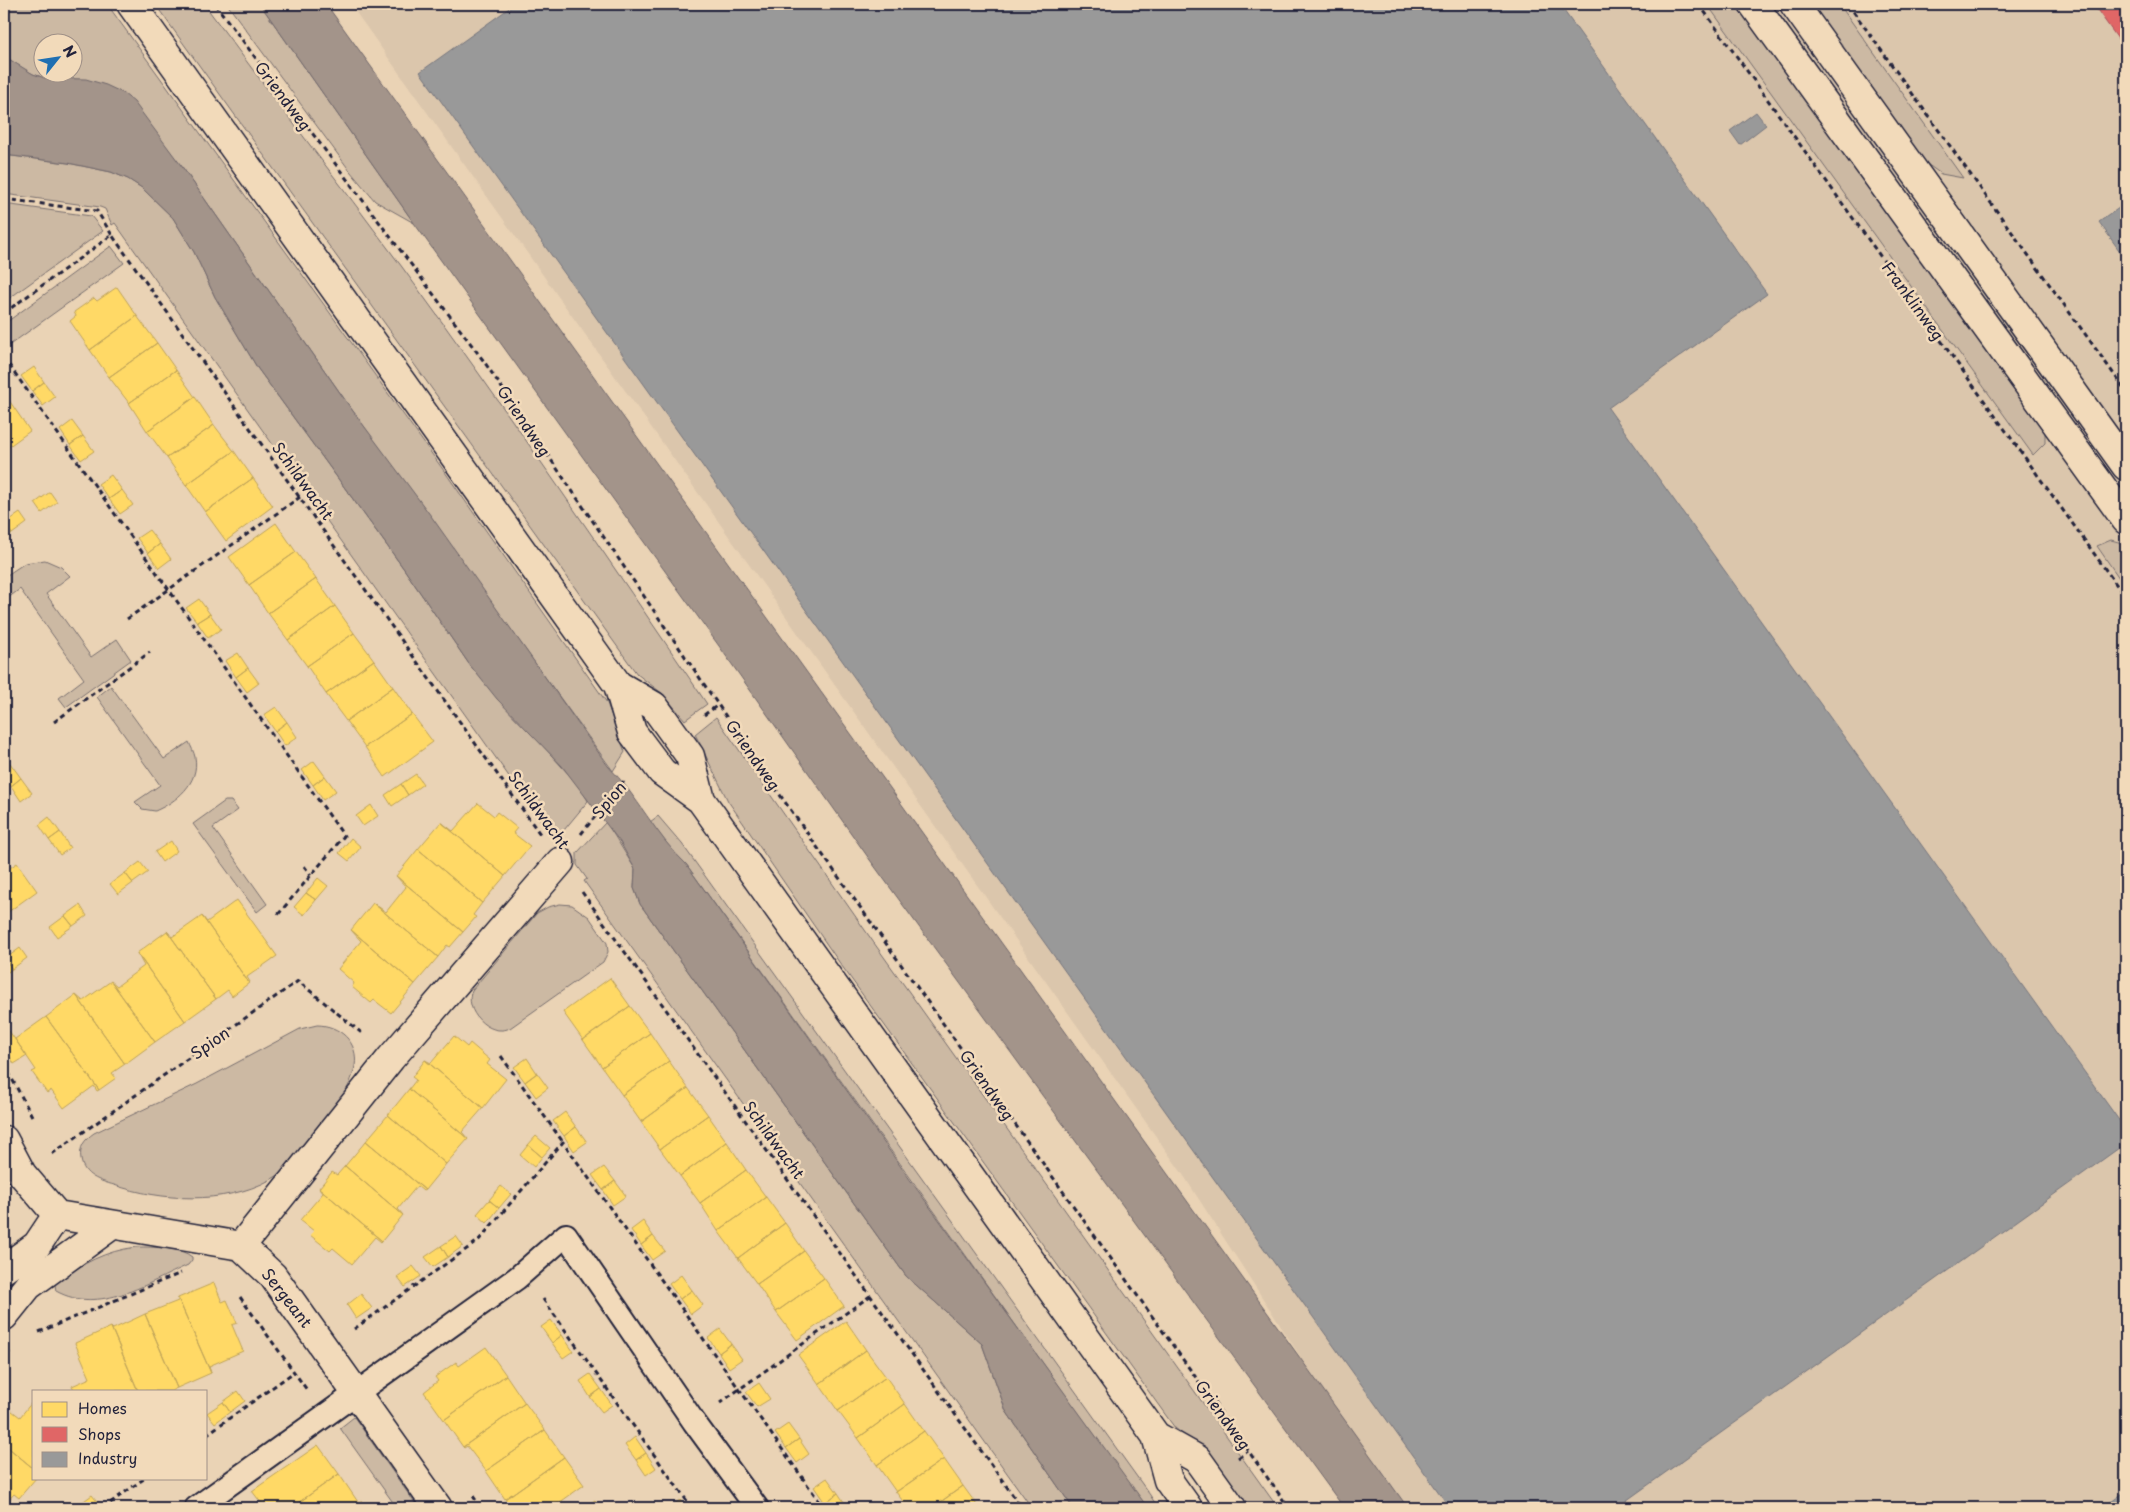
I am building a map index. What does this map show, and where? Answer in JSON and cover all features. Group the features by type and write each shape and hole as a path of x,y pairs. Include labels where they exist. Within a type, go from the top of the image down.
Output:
{"street":[{"path":"131,4 618,685 654,706 690,756 701,800 1156,1436 1168,1480 1188,1508"},
{"path":"1753,4 2126,520"},
{"path":"1794,4 2125,460 2096,478"},
{"path":"1932,250 1957,231"},
{"path":"4,1140 22,1174 57,1215 242,1246 391,1058 560,862"},
{"path":"4,1269 37,1245 57,1215"},
{"path":"4,1316 28,1286 112,1225"},
{"name":"Sergeant","path":"242,1246 273,1276 438,1508"},
{"path":"1156,1436 1197,1459 1232,1508"}],"lane":[{"path":"196,1508 523,1272 566,1235 694,1422 757,1508"}],"path":[{"name":"Griendweg","path":"215,4 483,360 770,781 1289,1508"},
{"name":"Franklinweg","path":"1699,4 2126,598"},
{"path":"1848,4 2126,391"},
{"name":"Schildwacht","path":"4,199 97,211 112,235 1022,1508"},
{"path":"4,313 112,235"},
{"path":"4,358 344,836 276,917"},
{"path":"126,619 300,497"},
{"path":"54,722 150,652"},
{"name":"Spion","path":"586,828 626,779"},
{"path":"304,866 311,875"},
{"name":"Spion","path":"22,1174 298,981 391,1058"},
{"path":"501,1056 562,1142"},
{"path":"4,1064 35,1121"},
{"path":"48,1145 53,1154"},
{"path":"37,1333 187,1270"},
{"path":"523,1272 692,1508"},
{"path":"237,1293 325,1415"},
{"path":"694,1422 870,1296"},
{"path":"4,1359 14,1347"},
{"path":"208,1434 294,1372"},
{"path":"104,1508 142,1480"}],"shaded area":[{"path":"4,4 107,4 447,475 607,703 625,752 613,771 350,407 183,168 167,148 52,82 82,82 82,32 32,32 32,73 4,57"},
{"path":"155,4 204,4 377,234 480,375 707,704 685,720 663,694 637,674"},
{"path":"227,4 260,4 414,223 375,201 350,171"},
{"path":"260,4 326,4 1408,1508 1344,1508 870,860 719,646 414,223"},
{"path":"350,4 2126,4 2126,1508 1398,1508 1182,1173"},
{"path":"1707,4 1740,4 2045,428 2045,443 2033,455"},
{"path":"1807,4 1839,4 1963,178 1941,174 1927,164 1924,167"},
{"path":"4,56 32,73 32,82 82,82 82,79 86,79 123,93 134,102 183,168 350,407 431,516 608,766 665,841 686,864 911,1181 1148,1508 1073,1508 1006,1411 982,1344 906,1276 640,904 634,888 635,869 620,842 562,766 497,699 469,664 404,569 258,369 215,297 194,252 173,218 142,188 128,179 111,172 68,163 4,155"},
{"path":"4,155 68,163 111,172 128,179 142,188 173,218 194,252 215,297 258,369 404,569 469,664 580,787 588,801 555,841 115,223 112,225 105,209 4,194"},
{"path":"4,204 91,216 103,231 4,302"},
{"path":"111,246 124,263 4,349 4,324"},
{"path":"2111,540 2126,544 2126,588 2097,546"},
{"path":"45,560 61,567 70,576 46,594 91,657 117,639 131,660 66,707 59,698 84,679 20,589 4,601 4,577 25,563"},
{"path":"111,686 164,759 189,742 194,753 196,766 190,783 178,797 155,811 142,809 135,802 160,785 97,697"},
{"path":"716,717 874,943 1278,1508 1244,1508 1210,1457 1175,1428 839,962 728,801 695,734"},
{"path":"225,801 231,801 238,810 213,828 267,904 257,912 193,824"},
{"path":"658,816 682,844 1158,1508 1148,1508 1137,1495 686,864 674,853 650,822"},
{"path":"606,822 635,869 634,888 640,904 906,1276 982,1344 1006,1411 1073,1508 1032,1508 584,881 587,879 577,865 577,853"},
{"path":"560,904 572,905 589,917 607,943 608,952 603,962 510,1028 502,1030 486,1026 471,1006 472,990 537,913 548,907"},
{"path":"317,1025 333,1028 346,1036 351,1042 355,1057 353,1075 334,1109 296,1158 277,1176 252,1188 233,1194 192,1198 172,1197 133,1190 93,1177 85,1170 81,1159 82,1147 87,1138 94,1133 197,1084 300,1029"},
{"path":"137,1247 174,1249 192,1257 192,1260 188,1265 140,1287 106,1298 89,1300 72,1298 56,1291 55,1285 57,1282 85,1264 115,1251"},
{"path":"354,1417 417,1506 415,1508 397,1508 340,1428"}],"building: Homes":[{"path":"117,287 137,316 90,350 70,321 76,316 74,312 94,298 97,301"},
{"path":"137,316 157,343 109,377 90,350"},
{"path":"157,343 176,370 129,403 109,377"},
{"path":"34,367 44,382 32,391 21,376"},
{"path":"176,370 195,397 147,431 129,403"},
{"path":"44,382 55,397 43,406 32,391"},
{"path":"4,393 30,431 4,450"},
{"path":"195,397 214,425 167,458 147,431"},
{"path":"72,421 83,436 70,445 60,430"},
{"path":"214,425 234,451 186,485 167,458"},
{"path":"83,436 94,451 81,460 70,445"},
{"path":"234,451 253,478 205,512 186,485"},
{"path":"111,475 122,490 109,499 98,484"},
{"path":"253,478 273,506 226,541 205,512"},
{"path":"122,490 133,505 120,514 109,499"},
{"path":"50,492 57,502 42,513 35,503"},
{"path":"20,513 27,523 12,534 4,524"},
{"path":"276,523 296,552 249,585 229,557"},
{"path":"4,524 12,534 4,540"},
{"path":"149,530 160,544 148,553 137,538"},
{"path":"160,544 171,559 159,568 148,553"},
{"path":"296,552 316,579 268,613 249,585"},
{"path":"316,579 335,606 288,640 268,613"},
{"path":"199,599 210,614 197,622 186,608"},
{"path":"335,606 354,633 307,666 288,640"},
{"path":"210,614 221,629 208,638 197,622"},
{"path":"354,633 374,660 326,694 307,666"},
{"path":"238,653 248,668 236,677 225,661"},
{"path":"374,660 393,687 346,721 326,694"},
{"path":"248,668 259,683 247,692 236,677"},
{"path":"393,687 412,714 365,747 346,721"},
{"path":"276,707 287,722 275,731 264,715"},
{"path":"412,714 433,742 385,777 365,747"},
{"path":"287,722 297,737 285,746 275,731"},
{"path":"314,761 325,776 313,785 302,770"},
{"path":"10,763 21,778 11,786 4,776 4,768"},
{"path":"416,774 423,784 408,795 401,784"},
{"path":"325,776 336,791 323,800 313,785"},
{"path":"21,778 32,793 21,801 11,786"},
{"path":"401,784 408,795 392,806 385,795"},
{"path":"478,803 494,816 497,812 517,828 513,833 530,846 505,876 441,822 453,831"},
{"path":"371,805 378,816 363,826 356,816"},
{"path":"49,817 60,832 49,840 39,825"},
{"path":"441,822 505,876 482,903 418,849"},
{"path":"60,832 70,848 60,855 49,840"},
{"path":"351,838 361,847 349,861 339,853"},
{"path":"171,841 177,851 162,862 155,852"},
{"path":"418,849 482,903 473,915 476,917 463,932 396,876"},
{"path":"140,862 148,872 133,883 125,873"},
{"path":"17,863 37,891 4,915 4,872"},
{"path":"125,873 133,883 118,894 110,884"},
{"path":"396,876 463,932 450,947 447,945 438,957 373,903 386,912 406,887"},
{"path":"318,878 328,886 316,900 306,893"},
{"path":"306,893 316,900 304,915 294,907"},
{"path":"237,900 277,956 247,977 249,983 202,916 207,922"},
{"path":"373,903 438,957 415,984 351,930"},
{"path":"80,905 87,916 73,926 65,916"},
{"path":"65,916 73,926 57,937 50,927"},
{"path":"202,916 249,983 232,996 228,990 216,999 167,931 172,937"},
{"path":"351,930 415,984 391,1013 374,1000 371,1003 352,987 354,983 338,969 361,941"},
{"path":"167,931 216,999 185,1021 137,953"},
{"path":"20,948 27,958 12,969 5,959"},
{"path":"137,953 185,1021 155,1042 111,981 117,986 144,966"},
{"path":"4,960 12,969 4,975"},
{"path":"610,978 630,1006 583,1040 563,1012"},
{"path":"111,981 155,1042 125,1064 76,995 83,1001"},
{"path":"76,995 125,1064 112,1073 116,1078 99,1090 46,1017"},
{"path":"630,1006 650,1033 602,1067 583,1040"},
{"path":"46,1017 99,1090 97,1091 94,1086 64,1108 51,1090 47,1093 32,1072 36,1070 15,1039"},
{"path":"9,1031 27,1056 14,1064 4,1046 4,1034"},
{"path":"650,1033 669,1061 622,1095 602,1067"},
{"path":"454,1036 467,1047 470,1043 490,1060 487,1064 506,1079 483,1108 425,1060 431,1063"},
{"path":"527,1058 537,1073 525,1082 514,1067"},
{"path":"425,1060 483,1108 462,1132 468,1139 409,1089 416,1080 412,1077"},
{"path":"669,1061 688,1088 641,1122 622,1095"},
{"path":"537,1073 548,1088 536,1097 525,1082"},
{"path":"688,1088 708,1115 660,1149 641,1122"},
{"path":"409,1089 468,1139 446,1164 388,1115"},
{"path":"565,1112 576,1127 564,1136 553,1121"},
{"path":"388,1115 446,1164 425,1190 366,1141"},
{"path":"708,1115 727,1142 680,1176 660,1149"},
{"path":"576,1127 587,1142 574,1151 564,1136"},
{"path":"536,1136 550,1148 542,1157 528,1145"},
{"path":"366,1141 425,1190 423,1191 417,1186 398,1209 403,1215 345,1166"},
{"path":"727,1142 746,1170 700,1203 680,1176"},
{"path":"528,1145 542,1157 534,1167 520,1155"},
{"path":"345,1166 403,1215 382,1241 319,1188 332,1172 337,1175"},
{"path":"604,1167 615,1181 603,1190 592,1175"},
{"path":"746,1170 766,1197 718,1231 700,1203"},
{"path":"615,1181 626,1196 613,1205 603,1190"},
{"path":"501,1186 511,1194 499,1208 489,1200"},
{"path":"319,1188 382,1241 375,1237 352,1264 333,1248 330,1251 310,1235 314,1231 300,1220 323,1193"},
{"path":"766,1197 785,1223 738,1258 718,1231"},
{"path":"489,1200 499,1208 487,1223 477,1214"},
{"path":"643,1221 653,1236 641,1245 631,1230"},
{"path":"785,1223 804,1251 757,1284 738,1258"},
{"path":"456,1236 463,1246 448,1257 441,1246"},
{"path":"653,1236 665,1251 652,1260 641,1245"},
{"path":"441,1246 448,1257 433,1267 425,1257"},
{"path":"804,1251 824,1278 776,1312 757,1284"},
{"path":"413,1266 421,1276 405,1287 397,1277"},
{"path":"681,1275 692,1290 680,1299 669,1284"},
{"path":"824,1278 844,1306 797,1340 776,1312"},
{"path":"214,1283 222,1302 227,1300 237,1323 232,1325 243,1351 209,1366 211,1373 178,1298"},
{"path":"692,1290 703,1305 691,1314 680,1299"},
{"path":"361,1294 372,1308 356,1319 347,1305"},
{"path":"178,1298 211,1373 177,1388 145,1314 178,1301"},
{"path":"145,1314 177,1388 173,1390 138,1390 111,1327 113,1329"},
{"path":"551,1320 562,1335 552,1343 541,1327"},
{"path":"846,1321 866,1350 819,1384 798,1355"},
{"path":"111,1327 138,1390 74,1390 72,1386 90,1378 75,1343"},
{"path":"720,1329 731,1344 719,1353 708,1338"},
{"path":"562,1335 573,1351 563,1358 552,1343"},
{"path":"731,1344 742,1359 729,1368 719,1353"},
{"path":"486,1347 506,1375 444,1420 424,1392 438,1381 435,1377 456,1362 459,1366"},
{"path":"866,1350 886,1377 838,1411 819,1384"},
{"path":"590,1374 601,1389 590,1397 580,1381"},
{"path":"506,1375 525,1403 463,1447 444,1420"},
{"path":"886,1377 905,1404 858,1438 838,1411"},
{"path":"759,1383 770,1399 757,1407 746,1392"},
{"path":"601,1389 612,1405 602,1412 590,1397"},
{"path":"238,1391 245,1401 230,1412 223,1402"},
{"path":"32,1402 32,1467 4,1444 4,1405 20,1417"},
{"path":"223,1402 230,1412 215,1423 208,1412"},
{"path":"525,1403 545,1430 486,1471 467,1446 463,1447"},
{"path":"905,1404 924,1431 877,1465 858,1438"},
{"path":"788,1424 799,1439 786,1448 775,1433"},
{"path":"545,1430 564,1457 505,1499 486,1471"},
{"path":"924,1431 944,1459 896,1492 877,1465"},
{"path":"635,1437 646,1453 636,1460 625,1445"},
{"path":"799,1439 809,1454 797,1463 786,1448"},
{"path":"4,1444 32,1467 32,1480 34,1480 19,1498 14,1494 4,1505"},
{"path":"318,1445 339,1474 291,1508 265,1508 252,1491"},
{"path":"646,1453 656,1468 646,1475 636,1460"},
{"path":"564,1457 584,1485 552,1508 511,1508 505,1499"},
{"path":"944,1459 963,1486 932,1508 908,1508 896,1492"},
{"path":"339,1474 358,1502 362,1501 351,1508 291,1508"},
{"path":"827,1478 838,1493 825,1503 814,1487"},
{"path":"963,1486 979,1508 932,1508"},
{"path":"838,1493 848,1508 829,1508 825,1503"},
{"path":"92,1495 100,1505 96,1508 79,1508 77,1506"},
{"path":"595,1500 601,1508 584,1508"},
{"path":"680,1500 686,1508 670,1507"}],"building: Shops":[{"path":"2093,4 2126,4 2126,50"}],"building: Industry":[{"path":"515,4 1559,4 1767,294 1608,408 2126,1130 2126,1143 1616,1508 1450,1508 420,72"},
{"path":"1756,112 1766,125 1740,145 1730,131"},
{"path":"2126,203 2126,260 2099,222"},
{"path":"2126,1491 2126,1508 2102,1508"}]}
